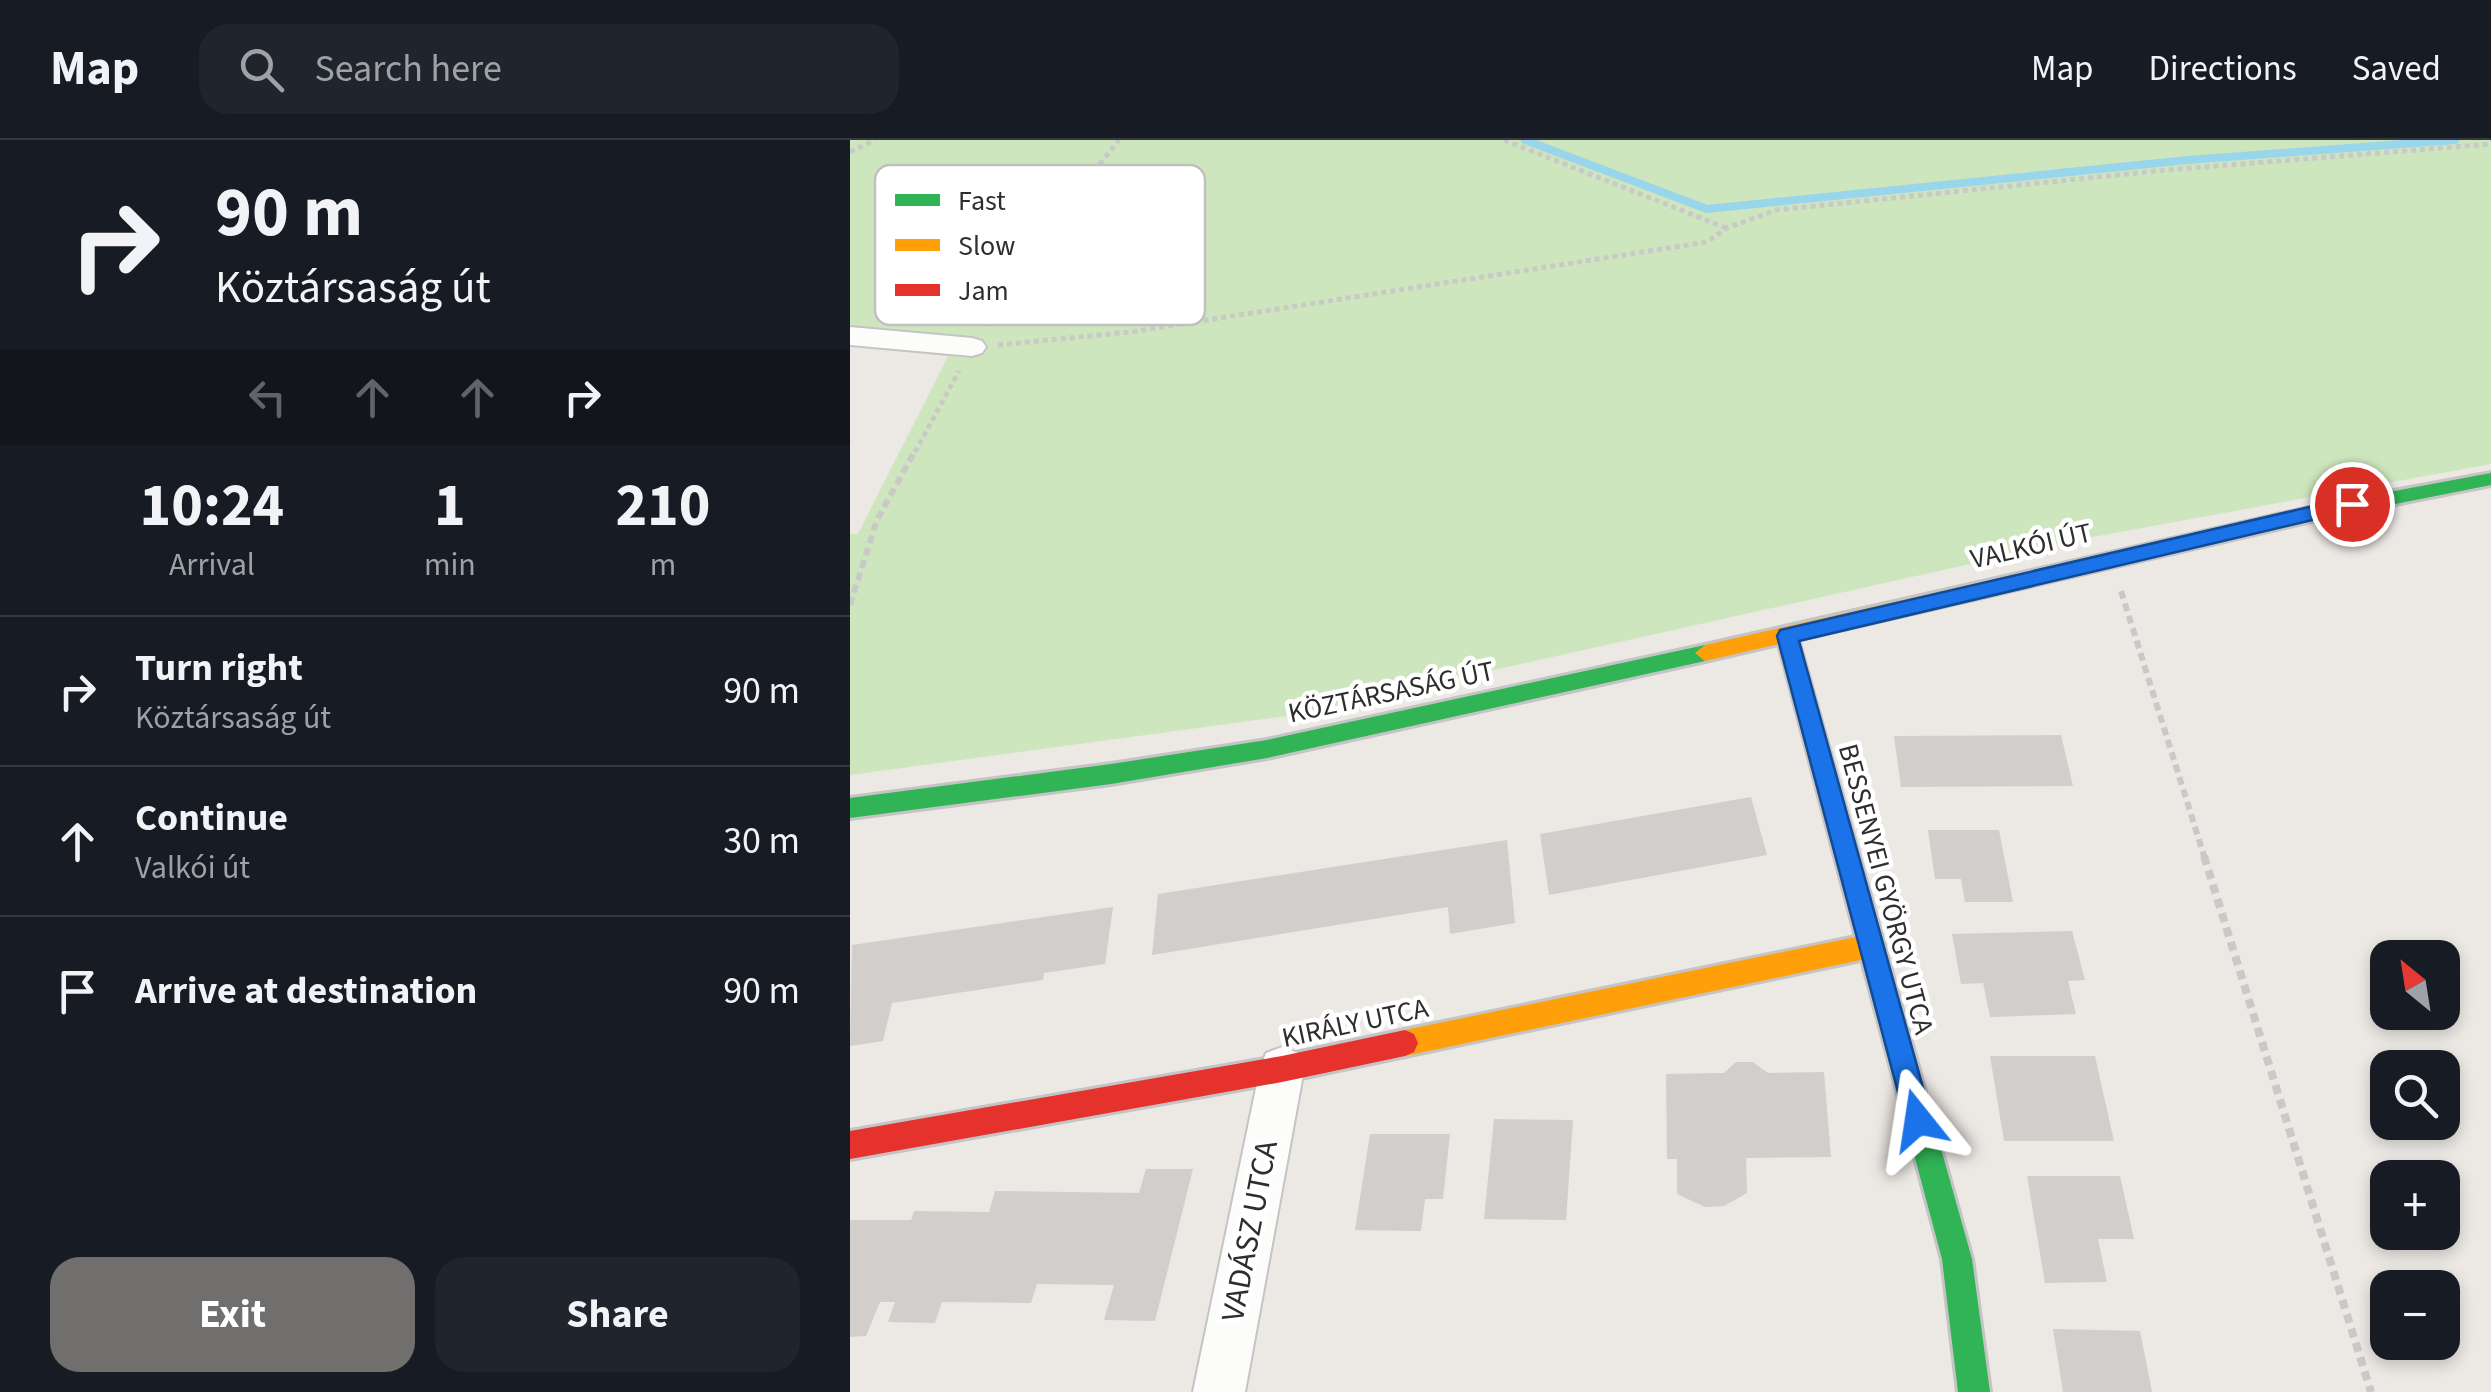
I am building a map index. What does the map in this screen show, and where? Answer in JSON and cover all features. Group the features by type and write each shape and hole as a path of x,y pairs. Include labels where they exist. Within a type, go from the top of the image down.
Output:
{"main road":[{"name":"VALKÓI ÚT","path":"1938,599 2352,504 2491,479"},
{"name":"KÖZTÁRSASÁG ÚT","path":"850,808 1263,750 1787,636 1938,599"},
{"name":"BESSENYEI GYÖRGY UTCA","path":"1787,636 1957,1259 1974,1392"},
{"name":"KIRÁLY UTCA","path":"850,1145 1282,1070 1870,946"}],"street":[{"path":"850,336 972,347"},
{"name":"VADÁSZ UTCA","path":"1219,1392 1282,1070"}],"path":[{"path":"850,152 876,140"},
{"path":"1504,140 1727,228"},
{"path":"1205,320 1707,242 1727,228 1776,210 2166,170 2491,144"},
{"path":"972,347 1175,325"},
{"path":"2110,558 2371,1392"}],"green space":[{"path":"850,140 2491,140 2491,464 2082,539 1287,716 850,775 850,534 858,534 948,356 850,346"}],"building":[{"path":"2061,735 2073,786 1901,787 1894,736"},
{"path":"1751,797 1767,855 1549,895 1540,834"},
{"path":"1928,830 1999,830 2013,902 1965,902 1961,879 1935,879"},
{"path":"1507,840 1515,923 1450,934 1448,907 1152,955 1158,894"},
{"path":"1113,907 1105,964 1044,973 1043,980 892,1003 883,1041 850,1046 852,945"},
{"path":"2072,931 2085,980 2068,981 2076,1014 1990,1017 1983,983 1961,984 1952,934"},
{"path":"1990,1056 2095,1056 2114,1141 2004,1141"},
{"path":"1736,1062 1753,1062 1768,1073 1824,1072 1831,1157 1746,1158 1747,1193 1724,1206 1705,1207 1677,1194 1677,1159 1667,1159 1666,1074 1724,1073"},
{"path":"1494,1119 1573,1120 1566,1220 1484,1219"},
{"path":"1370,1134 1450,1134 1443,1199 1425,1199 1421,1231 1355,1230"},
{"path":"1146,1169 1193,1169 1155,1321 1104,1320 1114,1285 1037,1284 1031,1303 942,1302 935,1323 888,1322 895,1302 880,1302 866,1336 850,1337 850,1220 911,1220 914,1211 989,1212 995,1191 1139,1193"},
{"path":"2027,1176 2120,1176 2134,1239 2098,1239 2107,1282 2045,1283"},
{"path":"2053,1329 2140,1331 2152,1392 2063,1392"}],"waterway":[{"path":"1525,140 1707,209 2188,160 2455,140"}],"traffic: fast":[{"path":"2335,509 2491,479"},
{"path":"850,808 1267,749 1705,653"},
{"path":"1877,967 1957,1259 1974,1392"}],"traffic: slow":[{"path":"1705,653 2335,509"},
{"path":"1405,1043 1870,946"}],"traffic: jam":[{"path":"1787,636 1877,967"},
{"path":"850,1145 1282,1069 1405,1043"}],"route":[{"path":"1918,1120 1787,636 2352,504"}]}
